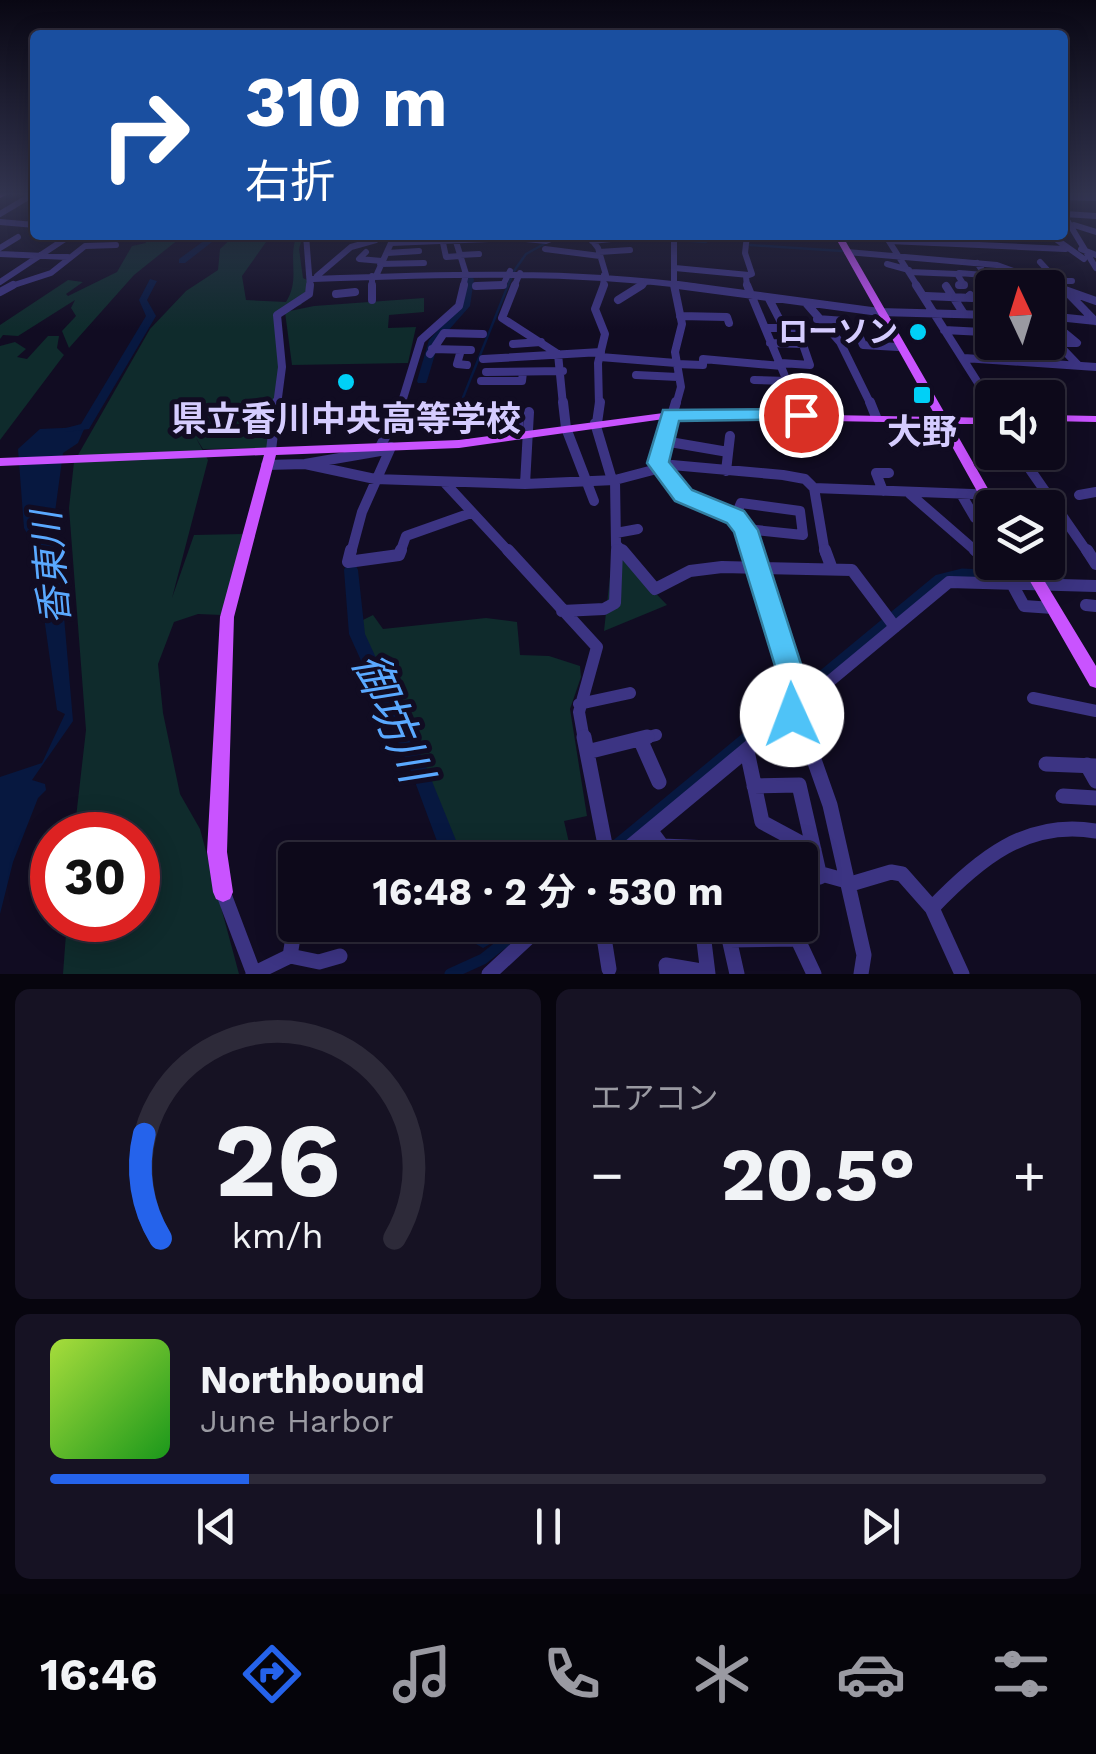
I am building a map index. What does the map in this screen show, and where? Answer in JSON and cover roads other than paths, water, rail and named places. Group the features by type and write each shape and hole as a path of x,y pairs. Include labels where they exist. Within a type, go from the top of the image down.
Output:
{"main road":[{"path":"841,240 878,312 982,490"},
{"path":"0,462 269,456 525,434 670,414 975,420"},
{"path":"1065,418 1096,419"},
{"path":"223,892 218,852 226,618 269,456"},
{"path":"1036,580 1096,682"}],"street":[{"path":"1078,238 1084,260"},
{"path":"0,282 64,240"},
{"path":"305,240 302,255 312,278 306,299 278,316 282,367 269,456 376,479 445,483 614,480 661,468 782,475 805,480 814,488 826,557 832,569"},
{"path":"312,278 326,272 343,252 376,240"},
{"path":"372,300 374,276 392,243 410,240"},
{"path":"416,240 429,275"},
{"path":"442,240 446,257 486,240 548,240"},
{"path":"458,240 466,274 456,310 430,327 421,340 408,392 348,562 399,555 406,536 471,513"},
{"path":"562,611 604,609 615,603 619,571 614,480 595,438 604,320 594,309 603,294 605,275 600,254 591,240"},
{"path":"674,240 673,286 680,316 676,363 681,387 658,458 661,468 684,495 735,517 746,530 794,690 806,704"},
{"path":"746,240 745,253 752,274 748,292 801,415"},
{"path":"889,240 977,380"},
{"path":"969,240 1080,248 1096,255"},
{"path":"1034,240 1061,246"},
{"path":"1055,240 1096,268"},
{"path":"0,292 23,279 51,273 85,246 116,246"},
{"path":"545,249 600,254 630,250"},
{"path":"387,253 419,250"},
{"path":"0,251 68,257"},
{"path":"366,252 360,259 424,264"},
{"path":"847,252 977,263 1007,270"},
{"path":"977,263 981,270"},
{"path":"1046,270 1041,263 1054,264"},
{"path":"887,264 942,279 957,274 964,285 959,285"},
{"path":"676,268 749,275"},
{"path":"312,278 515,272 605,275 748,292"},
{"path":"476,286 503,286 515,272"},
{"path":"515,272 502,318 558,354 566,428 594,501"},
{"path":"959,273 975,279"},
{"path":"336,294 351,292 349,277"},
{"path":"942,279 964,314"},
{"path":"971,280 975,281"},
{"path":"618,300 646,282"},
{"path":"1065,283 1082,290"},
{"path":"1068,283 1096,301"},
{"path":"1068,283 1095,321"},
{"path":"721,286 769,299 878,312 975,314"},
{"path":"926,296 972,298 975,292"},
{"path":"603,294 629,302"},
{"path":"769,299 784,328"},
{"path":"806,303 816,319 831,329 846,353 876,417"},
{"path":"856,309 863,345 898,347"},
{"path":"680,316 695,313 727,317 729,323"},
{"path":"816,319 845,321"},
{"path":"1065,319 1095,321"},
{"path":"766,328 806,328"},
{"path":"944,330 975,332"},
{"path":"1065,332 1078,342 1065,344"},
{"path":"433,348 444,333 483,334"},
{"path":"421,340 433,348 466,350 457,364 467,365"},
{"path":"513,344 542,342"},
{"path":"484,358 600,354 703,366 703,359 810,365 802,342 770,342"},
{"path":"1065,352 1078,366"},
{"path":"964,358 1096,367"},
{"path":"486,377 522,382 523,372 562,371"},
{"path":"636,375 678,377"},
{"path":"754,380 787,381"},
{"path":"525,484 529,412"},
{"path":"510,416 518,416 525,434"},
{"path":"726,471 730,436"},
{"path":"664,441 728,452"},
{"path":"305,464 386,447"},
{"path":"1032,470 1047,490"},
{"path":"883,491 876,473 889,473"},
{"path":"445,483 597,648 579,704 605,842"},
{"path":"814,488 975,498"},
{"path":"1078,495 1096,492"},
{"path":"910,494 975,552"},
{"path":"961,494 974,518"},
{"path":"735,517 741,504 800,511 802,534 746,530"},
{"path":"1065,516 1096,564"},
{"path":"616,539 638,528"},
{"path":"616,539 655,589 690,572 760,568 852,570 891,624"},
{"path":"1081,540 1096,542"},
{"path":"636,842 806,704 891,624 949,582 976,580"},
{"path":"1005,580 1024,606 1053,608"},
{"path":"1018,580 1096,586"},
{"path":"579,704 630,694"},
{"path":"1033,698 1096,710"},
{"path":"792,715 817,764 833,811 845,882 864,955 861,974"},
{"path":"586,752 648,737 658,782"},
{"path":"747,751 762,822 799,842"},
{"path":"1046,764 1092,765 1096,781"},
{"path":"754,786 799,785 812,842"},
{"path":"1063,796 1096,798"},
{"path":"932,908 960,878 1029,833 1062,827 1096,831"},
{"path":"650,830 659,842"},
{"path":"818,868 820,877 845,882 902,874 932,908 962,974"},
{"path":"223,892 254,974"},
{"path":"290,956 292,942"},
{"path":"489,974 524,942"},
{"path":"602,942 603,959"},
{"path":"667,974 666,966 707,973 704,942"},
{"path":"729,942 737,974"},
{"path":"800,942 814,974"},
{"path":"254,974 290,956 320,962 340,956"},
{"path":"254,974 262,974"}],"water":[{"path":"85,427 78,443 63,453 55,512 73,721 32,780 45,784 46,790 30,812 0,914 0,777 42,763 65,714 57,710 34,545 24,528 18,449 40,429"}],"waterway":[{"name":"香東川","path":"182,261 210,240"},
{"path":"678,240 706,242"},
{"path":"514,271 526,254 544,244"},
{"path":"750,245 842,251"},
{"path":"454,420 511,278"},
{"name":"御坊川","path":"422,381 434,340 465,306 470,279"},
{"name":"香東川","path":"70,430 85,427 151,316 143,300 153,281"},
{"name":"御坊川","path":"351,570 357,634 447,842"},
{"path":"743,740 938,579 975,574"},
{"path":"620,842 747,737"},
{"name":"御坊川","path":"450,974 483,959 504,942"}],"place":[{"name":"ローソン","path":"918,332"},
{"name":"県立香川中央高等学校","path":"346,382"},
{"name":"大野","path":"922,395"}]}
